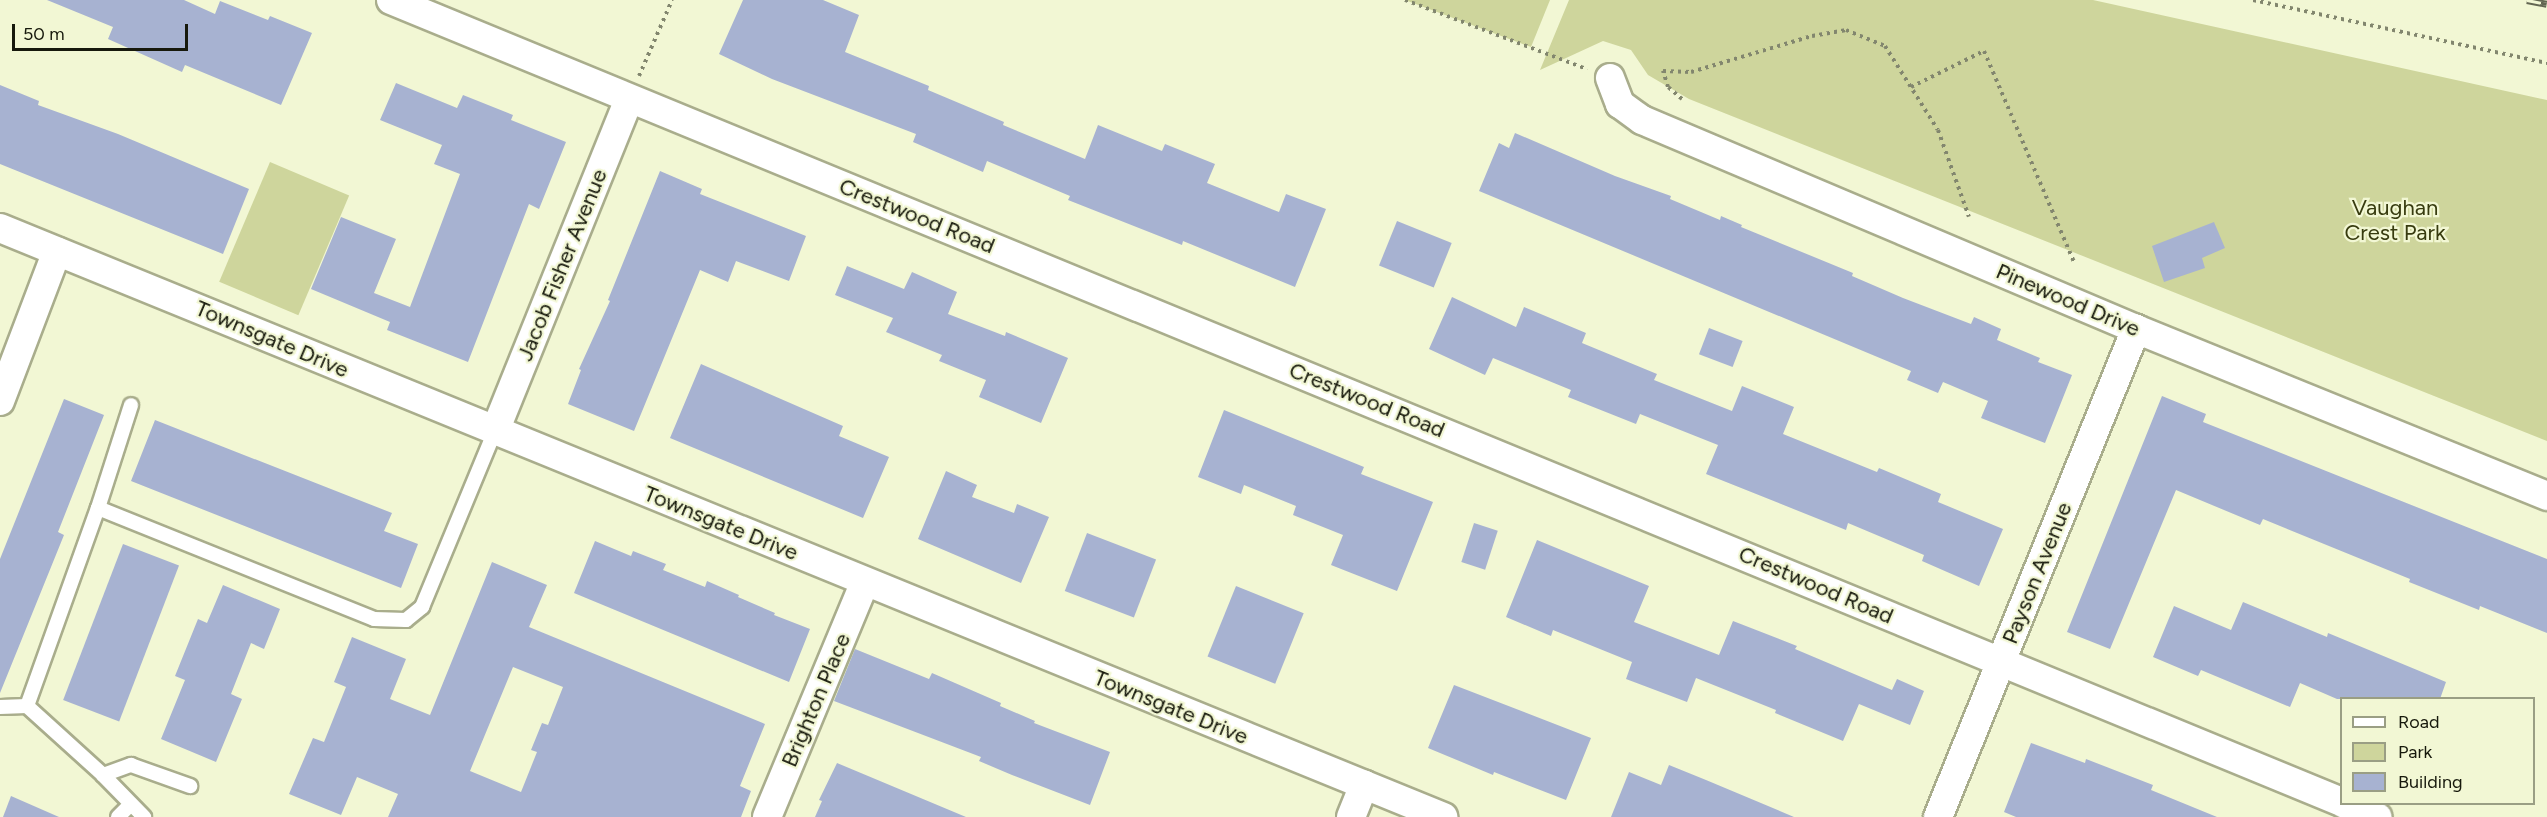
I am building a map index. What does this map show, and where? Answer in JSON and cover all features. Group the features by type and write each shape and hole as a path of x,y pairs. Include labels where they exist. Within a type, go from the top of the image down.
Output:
{"street":[{"name":"Crestwood Road","path":"391,0 1516,460 2340,802"},
{"name":"Pinewood Drive","path":"1610,78 1620,104 1642,120 2136,329 2547,496"},
{"name":"Jacob Fisher Avenue","path":"495,430 629,99"},
{"name":"Townsgate Drive","path":"0,228 1443,817"},
{"path":"0,401 57,251"},
{"name":"Payson Avenue","path":"1938,817 2136,329"},
{"name":"Brighton Place","path":"767,817 865,582"},
{"path":"1351,817 1364,785"},
{"name":"Crestwood Road","path":"2348,805 2378,817"}],"lane":[{"path":"27,706 98,508 131,405"},
{"path":"98,508 374,619 406,620 422,607 495,430"},
{"path":"0,707 27,706 103,775 144,817"},
{"path":"103,775 131,765 190,786"},
{"path":"118,817 131,804"}],"path":[{"path":"629,99 672,0"},
{"path":"1405,0 1610,78"},
{"path":"2253,0 2547,63"},
{"path":"1682,99 1668,87 1663,71 1691,72 1812,36 1846,30 1885,46 1938,130 1970,217"},
{"path":"1911,87 1984,51 2074,262"}],"green space":[{"path":"1405,0 1550,0 1531,47"},
{"name":"Vaughan Crest Park","path":"1569,0 2093,0 2547,100 2547,441 1689,99 1648,75 1631,50 1603,41 1540,70"},
{"path":"270,162 349,196 298,315 219,282"}],"building":[{"path":"47,0 184,0 215,14 220,1 268,20 270,16 312,33 281,105 185,65 182,72 108,39 113,27"},
{"path":"743,0 823,0 859,15 845,52 929,86 928,90 1004,122 1003,125 1085,159 1098,125 1162,151 1165,144 1215,164 1207,183 1279,212 1286,194 1326,209 1295,287 1183,241 1182,245 1068,200 1070,196 987,161 983,172 913,142 916,134 772,79 719,54"},
{"path":"396,83 457,108 463,95 513,115 511,120 566,142 539,209 529,204 468,362 387,330 390,322 311,289 341,217 396,239 374,293 410,307 460,174 434,164 442,145 380,120"},
{"path":"0,85 39,101 38,105 118,134 249,189 223,254 0,164"},
{"path":"1515,133 1615,176 1671,196 1670,199 1720,220 1721,216 1742,225 1741,227 1853,273 1852,276 1903,298 1971,324 1974,317 2001,329 1997,340 2040,358 2038,362 2072,375 2045,443 1981,418 1988,401 1943,382 1938,393 1907,380 1911,371 1479,191 1499,143 1509,148"},
{"path":"660,171 702,189 700,194 806,236 789,281 736,261 728,282 700,270 634,431 568,404 581,370 579,369 610,301 608,300"},
{"path":"1397,221 1452,243 1434,288 1379,266"},
{"path":"2214,222 2225,248 2202,258 2205,268 2164,282 2152,246"},
{"path":"847,266 904,289 912,272 957,292 948,314 1005,336 1006,332 1068,358 1041,423 979,397 986,380 939,361 942,355 886,332 893,318 835,295"},
{"path":"1452,297 1516,327 1524,307 1586,333 1582,343 1657,374 1654,380 1732,411 1742,386 1794,407 1783,434 1877,472 1879,468 1941,494 1938,502 2003,529 1979,586 1922,561 1924,555 1848,523 1846,530 1706,474 1718,445 1640,414 1636,424 1568,397 1571,390 1493,358 1485,375 1429,349"},
{"path":"1709,328 1743,341 1733,367 1699,354"},
{"path":"701,364 843,426 839,436 889,457 863,518 670,438"},
{"path":"2162,396 2206,414 2203,422 2547,559 2547,633 2480,606 2479,610 2409,582 2410,579 2263,519 2260,525 2176,490 2110,649 2067,632"},
{"path":"64,399 104,415 58,532 64,535 0,693 0,559"},
{"path":"1224,410 1364,467 1361,474 1433,502 1397,591 1331,565 1343,535 1293,515 1296,506 1244,485 1241,494 1198,477"},
{"path":"155,420 392,513 384,531 418,544 401,588 131,481"},
{"path":"946,471 977,485 972,497 1014,513 1017,504 1049,517 1021,583 918,539"},
{"path":"1474,523 1498,531 1485,570 1461,562"},
{"path":"1087,533 1156,560 1134,617 1065,591"},
{"path":"1537,540 1649,586 1634,622 1719,655 1733,621 1797,646 1795,649 1892,690 1897,679 1924,691 1910,725 1859,704 1843,741 1775,713 1776,710 1696,678 1687,702 1626,679 1632,662 1553,630 1551,636 1506,617"},
{"path":"595,541 631,556 633,551 666,564 663,570 705,587 707,581 775,613 774,615 810,629 789,682 574,593"},
{"path":"123,544 179,566 119,721 63,700"},
{"path":"492,562 547,585 529,627 765,724 740,786 751,791 741,817 388,817 398,794 357,777 341,815 289,794 313,738 324,742 346,687 334,682 352,637 406,659 390,699 430,715","holes":["513,667 563,687 548,725 542,723 531,750 537,752 521,792 470,771"]},
{"path":"223,585 280,609 264,649 251,643 231,694 242,699 216,762 161,739 185,680 175,676 198,619 207,623"},
{"path":"1236,586 1304,613 1275,684 1208,656"},
{"path":"2243,602 2327,637 2328,633 2446,682 2441,697 2340,697 2340,699 2300,683 2290,707 2201,670 2198,676 2153,657 2174,606 2231,630"},
{"path":"855,649 929,679 932,673 1001,703 1000,706 1035,721 1034,723 1110,752 1090,805 979,761 981,757 834,701"},
{"path":"1454,685 1591,738 1566,800 1494,772 1493,775 1428,748"},
{"path":"2031,743 2085,763 2086,759 2153,785 2151,790 2217,817 2016,817 2004,812"},
{"path":"837,763 966,817 815,817 822,801 819,800"},
{"path":"1669,765 1794,817 1611,817 1629,772 1661,785"},
{"path":"11,796 59,817 3,817"}],"railway":[{"path":"2527,0 2547,4"}]}
